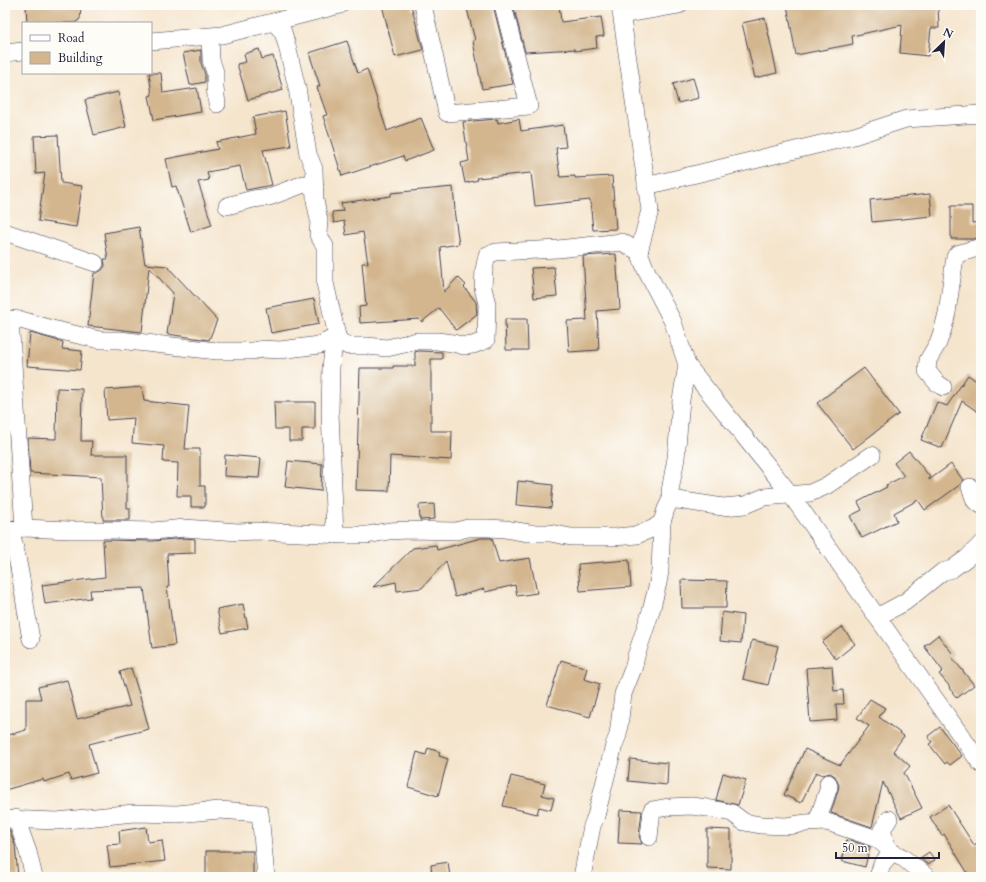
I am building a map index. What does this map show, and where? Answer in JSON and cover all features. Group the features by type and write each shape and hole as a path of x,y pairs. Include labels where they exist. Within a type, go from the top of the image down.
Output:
{"street":[{"path":"152,42 210,37 236,32 340,5"},
{"path":"423,5 447,114 530,106 503,5"},
{"path":"679,5 621,10 650,210 639,252 646,270 673,322 687,365 791,496 981,764"},
{"path":"274,22 283,32 287,46 297,88 308,154 314,169 315,200 319,220 318,235 325,246 325,283 338,338 333,351 331,367 330,412 335,535"},
{"path":"210,37 211,60 215,72 214,88 217,104"},
{"path":"5,53 22,51"},
{"path":"646,186 854,136 906,119 981,114"},
{"path":"227,206 253,199 269,197 304,184 314,187"},
{"path":"5,232 95,263"},
{"path":"338,338 348,346 387,348 417,341 442,342 464,346 473,345 486,340 487,304 483,288 487,255 496,252 622,242 639,252"},
{"path":"943,387 936,383 927,371 928,360 938,343 943,329 947,313 955,257 957,254 981,247"},
{"path":"31,639 24,607 21,577 13,529 10,319 21,320 100,340 119,340 217,351 252,352 263,349 280,350 320,345 338,338"},
{"path":"582,877 592,826 618,735 623,694 634,666 658,583 660,571 662,522 671,499 670,491 676,458 681,400 687,365"},
{"path":"671,499 723,507 745,505 764,497 791,496 810,493 826,486 872,455"},
{"path":"970,487 975,501 981,505"},
{"path":"13,529 48,528 70,530 153,531 185,528 238,532 256,531 335,535 408,530 456,531 468,528 488,528 529,533 550,533 571,537 615,537 637,535 654,528 662,522"},
{"path":"877,617 905,602 942,572 952,568 967,558 981,544"},
{"path":"817,822 829,787 828,783"},
{"path":"649,837 652,810 668,807 692,806 707,808 732,813 744,822 760,825 787,826 827,822 877,839 927,877"},
{"path":"34,877 28,852 11,819 57,821 134,813 177,814 219,810 260,813 266,877"},
{"path":"878,877 889,849 882,830 889,819"}],"building":[{"path":"26,5 81,5 80,19 76,22 27,22"},
{"path":"382,5 411,5 423,50 395,57"},
{"path":"466,5 493,5 513,84 482,89 473,41 475,40"},
{"path":"513,5 559,5 561,22 601,17 604,36 596,37 597,48 575,51 575,49 525,52"},
{"path":"787,5 938,5 939,28 931,28 928,56 900,53 902,25 852,36 853,44 796,55"},
{"path":"765,18 777,73 755,78 742,23"},
{"path":"347,41 358,73 367,69 387,131 421,118 434,150 405,161 403,156 342,176 323,116 327,115 317,87 320,86 309,53"},
{"path":"259,49 262,59 273,56 283,90 248,100 237,64 246,62 244,54"},
{"path":"201,50 201,63 205,74 205,82 190,85 183,53"},
{"path":"161,73 163,93 197,88 201,112 154,120 149,96 152,95 149,74"},
{"path":"693,78 699,98 678,103 673,84"},
{"path":"118,92 126,127 94,135 85,100"},
{"path":"285,111 291,146 263,150 272,185 246,190 240,166 207,172 209,180 198,182 212,225 191,232 176,186 172,187 166,159 218,149 216,142 256,134 253,117"},
{"path":"497,119 498,123 519,119 521,131 563,125 566,147 556,148 560,177 575,176 575,178 612,176 616,229 593,230 590,200 535,206 531,173 477,178 478,180 465,183 461,163 469,161 463,122"},
{"path":"58,135 61,183 82,186 76,227 38,221 45,173 36,174 34,136"},
{"path":"453,187 454,210 459,244 440,247 444,292 458,277 466,285 464,287 476,302 477,314 456,330 439,308 422,322 419,319 360,323 359,307 366,306 362,263 368,263 363,232 346,235 344,221 334,223 332,212 343,211 341,203 391,196 391,193"},
{"path":"930,194 932,216 872,222 870,200"},
{"path":"951,206 972,206 972,223 981,222 981,237 973,239 951,239"},
{"path":"139,227 145,264 167,266 217,320 209,340 167,334 173,293 149,267 142,332 88,326 94,273 102,270 105,266 104,259 108,259 104,233"},
{"path":"616,254 620,309 597,311 599,350 569,352 567,321 587,320 583,256"},
{"path":"554,267 557,296 534,298 531,268"},
{"path":"314,299 319,324 271,333 266,308"},
{"path":"505,319 527,319 528,350 506,350"},
{"path":"30,333 63,342 62,349 82,351 80,370 27,366"},
{"path":"415,352 442,352 442,359 431,359 431,431 452,431 451,460 390,456 389,491 356,490 360,368 415,366"},
{"path":"864,368 899,414 853,449 817,403"},
{"path":"968,375 981,384 981,414 962,401 942,448 921,440 937,402 947,406"},
{"path":"142,387 144,401 189,406 185,449 200,449 200,486 205,486 205,507 191,507 191,496 177,496 178,463 163,462 164,446 132,443 134,418 107,420 105,390"},
{"path":"57,388 82,389 81,441 92,441 91,455 127,455 127,508 130,508 130,520 103,520 101,477 30,473 28,438 56,439"},
{"path":"274,402 315,402 315,429 302,429 302,441 289,441 289,429 275,429"},
{"path":"909,451 930,477 929,480 951,464 963,480 961,484 925,510 918,500 894,513 897,521 862,538 850,516 862,510 858,502 887,487 886,485 904,476 894,463"},
{"path":"225,455 261,458 259,478 224,476"},
{"path":"288,461 322,464 321,491 285,487"},
{"path":"518,481 553,485 551,508 516,505"},
{"path":"434,504 435,519 420,520 419,505"},
{"path":"185,538 195,539 195,553 167,554 169,587 167,587 175,645 152,648 144,588 90,590 91,598 45,604 42,585 105,577 103,540 153,541"},
{"path":"481,538 492,538 499,563 530,558 537,593 517,596 515,585 485,592 484,589 455,597 446,561 422,588 397,591 396,582 373,587 413,548 436,545 437,550"},
{"path":"629,560 631,587 580,591 578,564"},
{"path":"681,580 727,581 726,608 682,608"},
{"path":"243,604 248,628 222,633 217,609"},
{"path":"722,612 743,615 741,643 720,641"},
{"path":"842,627 855,644 836,659 822,642"},
{"path":"938,635 953,654 951,656 974,685 957,698 939,674 943,671 924,646"},
{"path":"752,640 778,646 768,685 743,679"},
{"path":"561,660 587,668 584,679 600,684 590,717 547,705"},
{"path":"832,666 834,691 843,690 844,704 836,704 837,720 810,722 806,668"},
{"path":"131,668 149,729 89,744 97,773 71,780 69,774 44,782 43,779 5,790 5,736 26,730 26,699 41,699 38,687 67,680 77,719 130,706 120,672"},
{"path":"870,699 885,708 879,717 904,736 893,751 910,766 904,773 922,808 901,818 883,782 872,827 831,813 839,785 835,776 830,773 823,775 816,772 801,803 784,795 805,749 840,765 869,726 857,718"},
{"path":"940,727 962,756 950,765 947,762 945,764 929,744 932,742 928,736"},
{"path":"428,748 440,752 439,756 448,759 438,796 408,787 417,752 426,755"},
{"path":"630,759 668,763 667,785 628,781"},
{"path":"723,773 746,780 738,805 716,800"},
{"path":"511,776 545,784 542,795 554,798 551,810 539,807 537,814 503,806"},
{"path":"948,805 974,845 981,841 981,877 970,877 944,834 942,836 930,817"},
{"path":"620,810 642,811 639,836 642,844 618,843"},
{"path":"146,827 148,842 162,840 165,861 110,867 107,845 120,844 119,831"},
{"path":"5,829 9,829 15,845 18,877 5,877"},
{"path":"707,829 731,830 731,869 707,868"},
{"path":"847,839 870,847 865,867 842,861"},
{"path":"206,851 253,851 253,876 206,876"},
{"path":"929,852 935,860 928,865 920,858"},
{"path":"448,862 450,877 432,877 431,865"}]}
